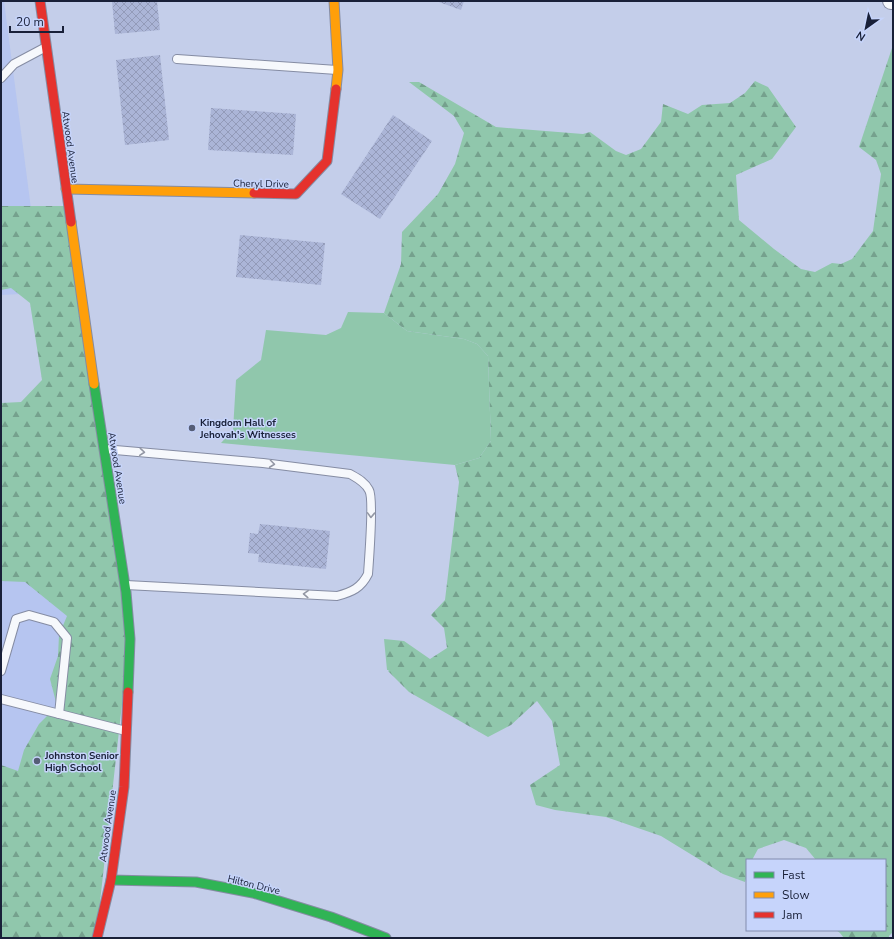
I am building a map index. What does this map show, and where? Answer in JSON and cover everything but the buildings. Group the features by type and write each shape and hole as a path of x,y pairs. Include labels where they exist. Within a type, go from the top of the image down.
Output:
{"main road":[{"name":"Atwood Avenue","path":"40,1 103,449 125,585 130,639 124,787 111,880 97,938"},
{"name":"Cheryl Drive","path":"66,189 296,194 327,161 338,70 334,1"},
{"name":"Hilton Drive","path":"111,880 196,882 253,893 331,918 386,938"}],"lane":[{"path":"1,78 14,64 46,46"},
{"path":"177,59 338,70"},
{"path":"103,449 263,463 350,474 362,480 370,490 371,511 368,574 364,582 350,593 337,596 125,585"},
{"path":"1,670 16,619 28,615 54,622 67,638 59,714"},
{"path":"1,699 126,731"}],"shaded area":[{"path":"1,1 4,1 42,293 1,295"},
{"name":"Johnston Senior High School","path":"69,457 80,673 1,938 1,459"}],"green space":[{"path":"893,45 893,932 889,938 844,938 837,931 886,931 886,859 815,859 806,848 784,840 758,849 753,859 746,859 745,882 723,874 661,836 606,817 555,810 536,805 530,785 560,765 552,721 537,701 511,725 488,737 409,692 388,671 389,670 387,670 384,639 404,641 430,659 447,648 444,628 431,615 445,600 459,482 455,465 479,458 491,441 488,356 477,344 464,339 407,331 384,313 401,264 402,232 438,194 455,164 464,133 454,116 409,82 419,82 496,127 583,134 590,132 616,151 626,155 641,149 661,122 663,104 688,114 702,105 730,103 745,93 755,81 768,87 796,127 772,159 736,175 739,220 801,269 815,272 832,263 841,264 852,259 873,231 881,174 876,160 859,147"},
{"path":"1,206 69,206 129,641 96,938 1,938 1,765 18,771 24,750 39,724 57,706 50,679 58,656 59,635 67,616 25,582 1,581 1,403 21,402 42,380 30,303 11,288 1,290"},
{"path":"348,312 384,313 407,331 464,339 477,344 488,356 491,441 479,458 455,465 221,443 233,430 236,380 261,360 266,330 326,335 341,328"}],"traffic: fast":[{"path":"94,384 126,592 130,639 128,692"},
{"path":"111,880 196,882 253,893 331,917 386,938"}],"traffic: slow":[{"path":"334,1 338,70 336,89"},
{"path":"66,189 254,193"},
{"path":"71,222 94,384"}],"traffic: jam":[{"path":"40,1 71,222"},
{"path":"254,193 296,194 327,161 336,89"},
{"path":"97,938 111,880 124,787 128,692"}],"place":[{"name":"Kingdom Hall of Jehovah's Witnesses","path":"192,428"},
{"name":"Johnston Senior High School","path":"37,761"}]}
